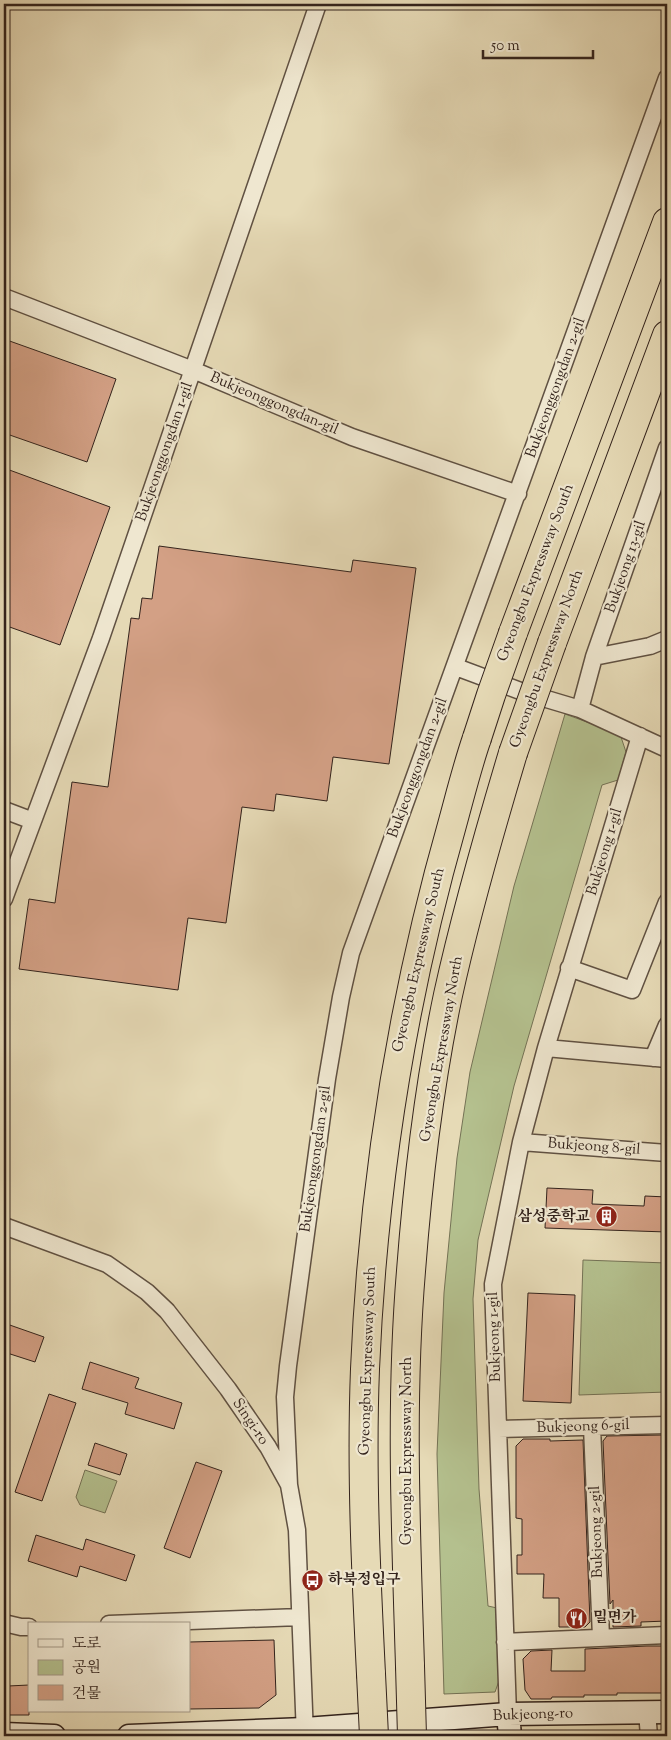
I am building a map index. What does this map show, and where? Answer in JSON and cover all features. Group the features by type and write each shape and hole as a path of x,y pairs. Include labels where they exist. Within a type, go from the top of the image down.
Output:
{"highway":[{"name":"Gyeongbu Expressway South","path":"374,1736 364,1505 365,1372 378,1192 408,1000 436,884 477,738 494,686 667,222"},
{"name":"Gyeongbu Expressway North","path":"412,1736 405,1481 410,1272 433,1080 448,995 477,878 513,753 667,335"}],"street":[{"name":"Bukjeonggongdan 1-gil","path":"4,899 104,628 318,4"},
{"name":"Bukjeonggongdan 2-gil","path":"289,1485 285,1397 288,1366 322,1116 341,997 351,954 667,78"},
{"name":"Bukjeonggongdan-gil","path":"4,297 193,370 352,437 518,494"},
{"name":"Bukjeong 13-gil","path":"580,709 594,657 667,448"},
{"path":"594,657 650,646 667,639"},
{"path":"456,667 524,692 580,709 667,749"},
{"name":"Bukjeong 1-gil","path":"509,1725 493,1284 522,1142 546,1048 640,736"},
{"path":"4,810 33,821"},
{"path":"569,968 632,990 664,920 667,902"},
{"path":"546,1048 660,1058 667,1025"},
{"name":"Bukjeong 8-gil","path":"522,1142 667,1153"},
{"name":"Singi-ro","path":"4,1226 107,1264 147,1292 167,1311 228,1389 268,1448 289,1485 297,1530 305,1733"},
{"name":"Bukjeong 6-gil","path":"498,1429 667,1424"},
{"name":"Bukjeong 2-gil","path":"592,1427 601,1637"},
{"path":"164,1622 300,1617"},
{"path":"4,1623 28,1627"},
{"path":"505,1642 667,1635"},
{"path":"649,1736 657,1712"},
{"name":"Bukjeong-ro","path":"129,1736 305,1733 509,1725 657,1712"},
{"path":"4,1734 54,1736"}],"green space":[{"path":"565,714 620,734 626,752 618,780 602,785 514,1086 478,1240 473,1299 479,1489 488,1606 497,1608 500,1678 495,1692 444,1694 437,1454 444,1293 457,1158 470,1072 514,886"},
{"path":"583,1260 667,1263 667,1392 579,1395"},
{"path":"85,1470 117,1481 105,1513 80,1505 76,1497"}],"building":[{"path":"4,339 116,379 87,462 4,433"},
{"path":"4,468 110,507 60,645 4,625"},
{"path":"159,546 351,572 353,560 416,568 389,764 333,757 327,801 276,794 274,811 242,807 226,923 188,918 178,990 19,969 29,899 55,903 72,782 108,787 131,618 139,619 142,598 152,599"},
{"name":"삼성중학교","path":"547,1188 593,1190 592,1204 644,1206 645,1196 667,1197 667,1232 545,1228"},
{"path":"528,1293 575,1295 571,1403 523,1401"},
{"path":"4,1323 44,1337 35,1362 4,1352"},
{"path":"90,1362 139,1378 135,1388 182,1403 174,1429 125,1414 128,1403 82,1389"},
{"path":"49,1394 76,1403 42,1501 15,1492"},
{"path":"662,1435 667,1440 667,1621 641,1622 641,1626 613,1627 613,1600 610,1604 603,1441 607,1436"},
{"path":"523,1439 550,1439 550,1441 583,1440 590,1622 585,1627 559,1627 559,1598 543,1598 544,1574 517,1574 517,1555 522,1555 522,1519 516,1518 516,1446"},
{"path":"95,1443 127,1454 120,1475 88,1465"},
{"path":"196,1462 222,1471 190,1558 164,1548"},
{"path":"36,1535 83,1550 86,1539 135,1555 126,1581 80,1566 77,1577 28,1561"},
{"path":"274,1640 276,1695 259,1708 190,1709 190,1642"},
{"path":"667,1646 667,1693 617,1693 617,1695 584,1695 584,1697 531,1699 525,1690 523,1659 531,1651 552,1650 551,1671 585,1671 585,1649"},
{"path":"28,1685 29,1715 9,1715 8,1686"}],"place":[{"name":"삼성중학교","path":"606,1217"},
{"name":"하북정입구","path":"312,1580"},
{"name":"밀면가","path":"577,1618"}]}
